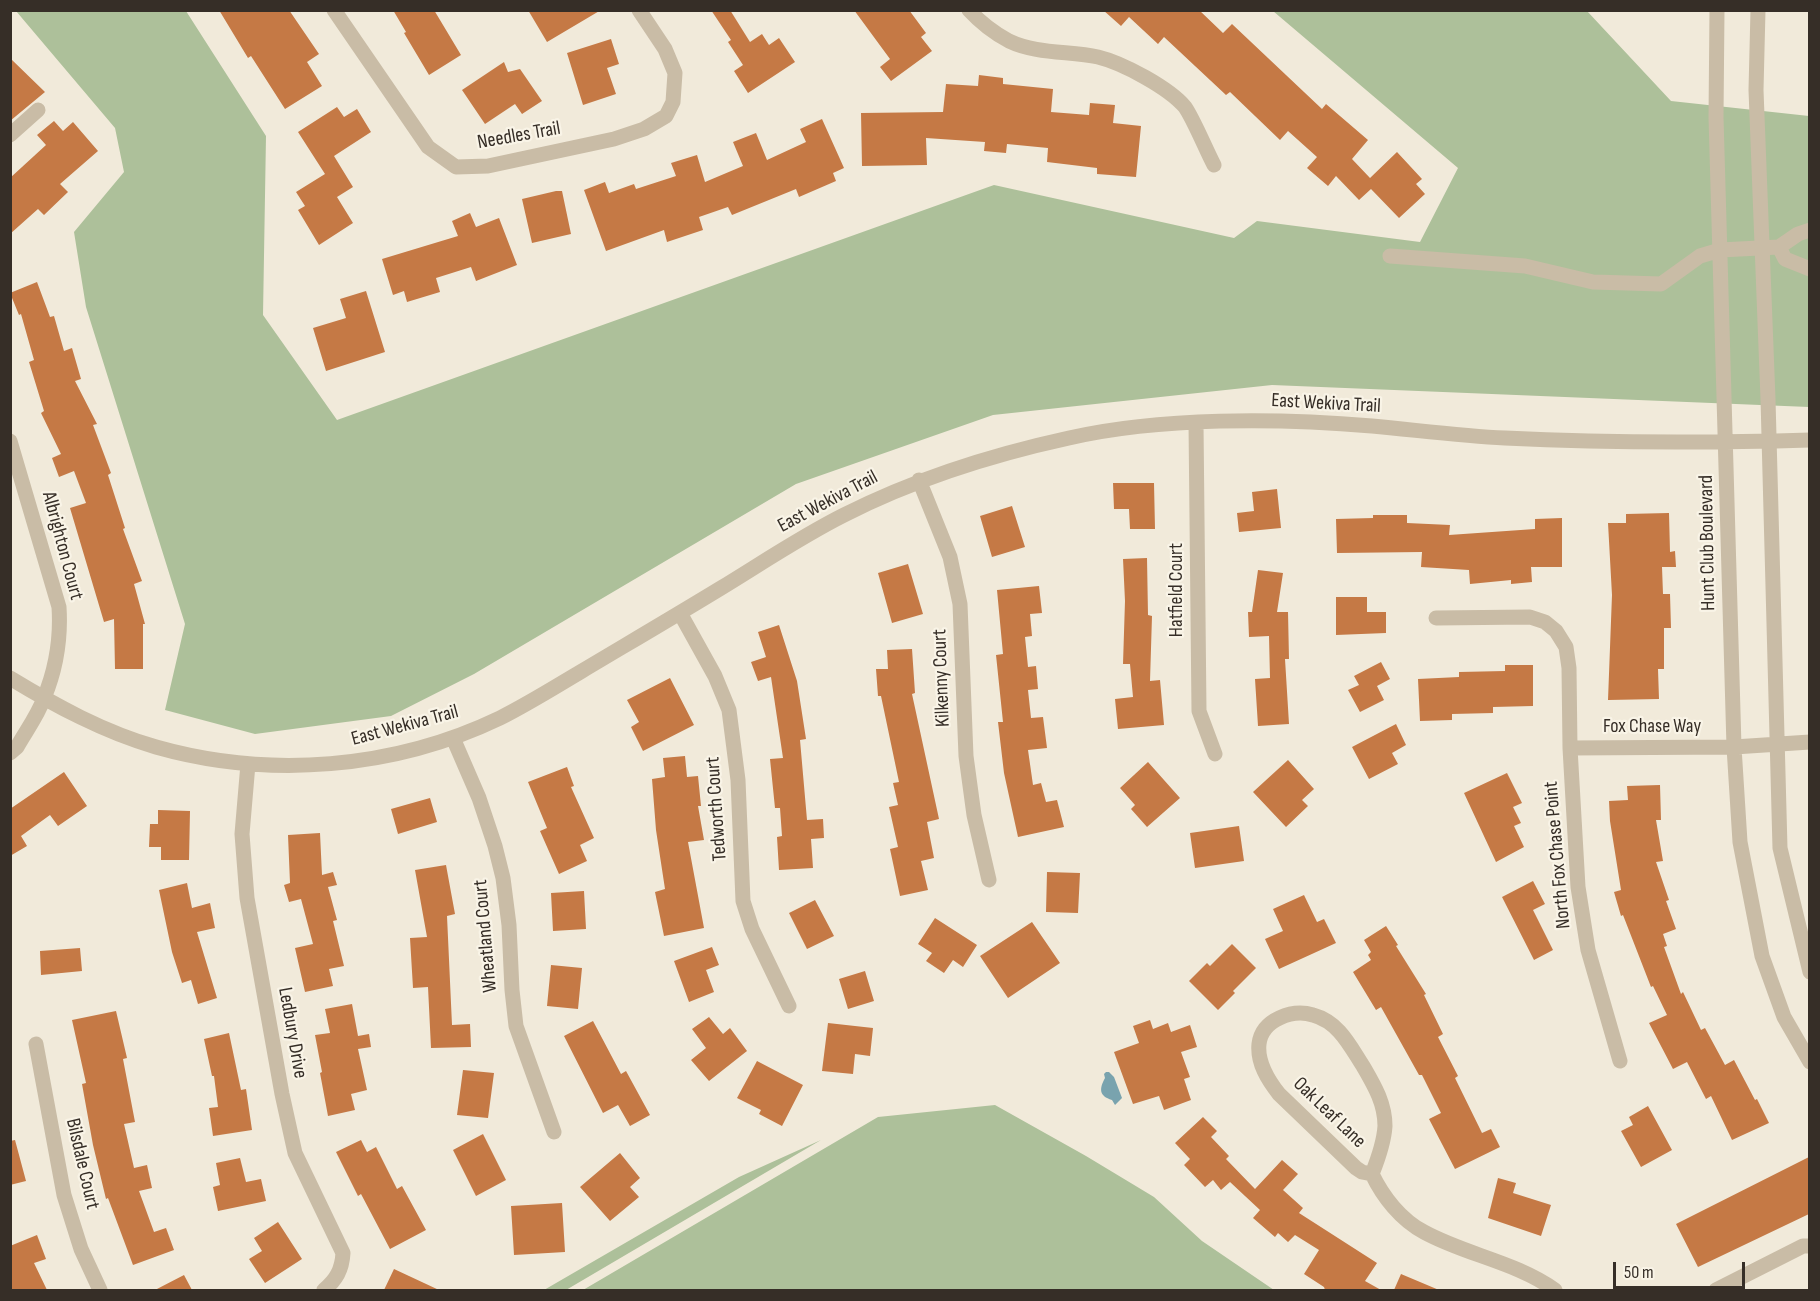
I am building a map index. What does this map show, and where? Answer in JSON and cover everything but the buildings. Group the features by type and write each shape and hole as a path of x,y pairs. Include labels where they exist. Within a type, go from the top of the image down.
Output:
{"street":[{"name":"Needles Trail","path":"334,10 428,147 456,167 488,166 614,138 644,129 666,116 673,102 675,73 665,49 639,10"},
{"path":"969,10 979,20 1010,41 1043,50 1098,57 1122,64 1155,83 1185,107 1214,165"},
{"name":"Hunt Club Boulevard","path":"1717,10 1716,117 1734,747 1740,842 1762,956 1784,1017 1809,1062"},
{"path":"1758,10 1756,90 1763,248 1780,848 1809,972"},
{"path":"10,135 38,110"},
{"path":"1390,256 1525,266 1593,282 1661,284 1700,256 1720,250 1779,248 1798,234 1809,230"},
{"path":"1779,248 1785,259 1809,269"},
{"name":"East Wekiva Trail","path":"10,678 78,716 153,746 188,755 248,764 307,765 350,762 387,756 453,738 502,717 680,613 800,539 845,514 919,480 1070,437 1128,427 1248,422 1366,426 1503,438 1726,443 1809,440"},
{"name":"Hatfield Court","path":"1196,423 1199,711 1215,754"},
{"name":"Albrighton Court","path":"10,441 59,607 60,633 44,699 17,747 10,753"},
{"name":"Kilkenny Court","path":"919,480 950,557 960,604 966,756 974,815 989,880"},
{"name":"Tedworth Court","path":"680,613 715,676 729,710 738,780 744,901 752,929 789,1006"},
{"name":"North Fox Chase Point","path":"1436,618 1530,617 1545,622 1557,631 1566,647 1569,668 1570,748 1578,887 1588,950 1620,1062"},
{"name":"Wheatland Court","path":"453,738 479,798 495,846 503,878 509,925 516,1026 554,1132"},
{"name":"Fox Chase Way","path":"1570,748 1734,747 1809,742"},
{"name":"Ledbury Drive","path":"248,764 242,834 247,898 282,1094 295,1154 343,1253 342,1266 334,1281 324,1290"},
{"name":"Oak Leaf Lane","path":"1372,1174 1356,1168 1279,1094 1263,1070 1259,1044 1269,1025 1279,1017 1304,1013 1316,1015 1341,1032 1351,1045 1378,1093 1383,1108 1385,1127 1383,1141 1372,1174 1379,1188 1398,1213 1423,1232 1538,1278 1555,1290"},
{"name":"Bilsdale Court","path":"36,1044 64,1195 81,1249 100,1290"},
{"path":"1716,1290 1803,1246 1809,1246"}],"green space":[{"path":"16,11 186,11 266,136 263,315 337,420 994,185 1234,238 1257,221 1420,242 1458,168 1273,11 1587,11 1671,101 1809,116 1809,407 1272,385 993,415 796,484 474,674 391,716 255,734 165,710 185,624 86,307 74,232 124,172 115,128"},
{"path":"995,1105 1154,1197 1202,1241 1274,1290 583,1290 878,1117"},
{"path":"821,1140 566,1290 544,1290 739,1177"}],"water":[{"path":"1106,1072 1114,1077 1122,1098 1115,1105 1101,1092"}]}
